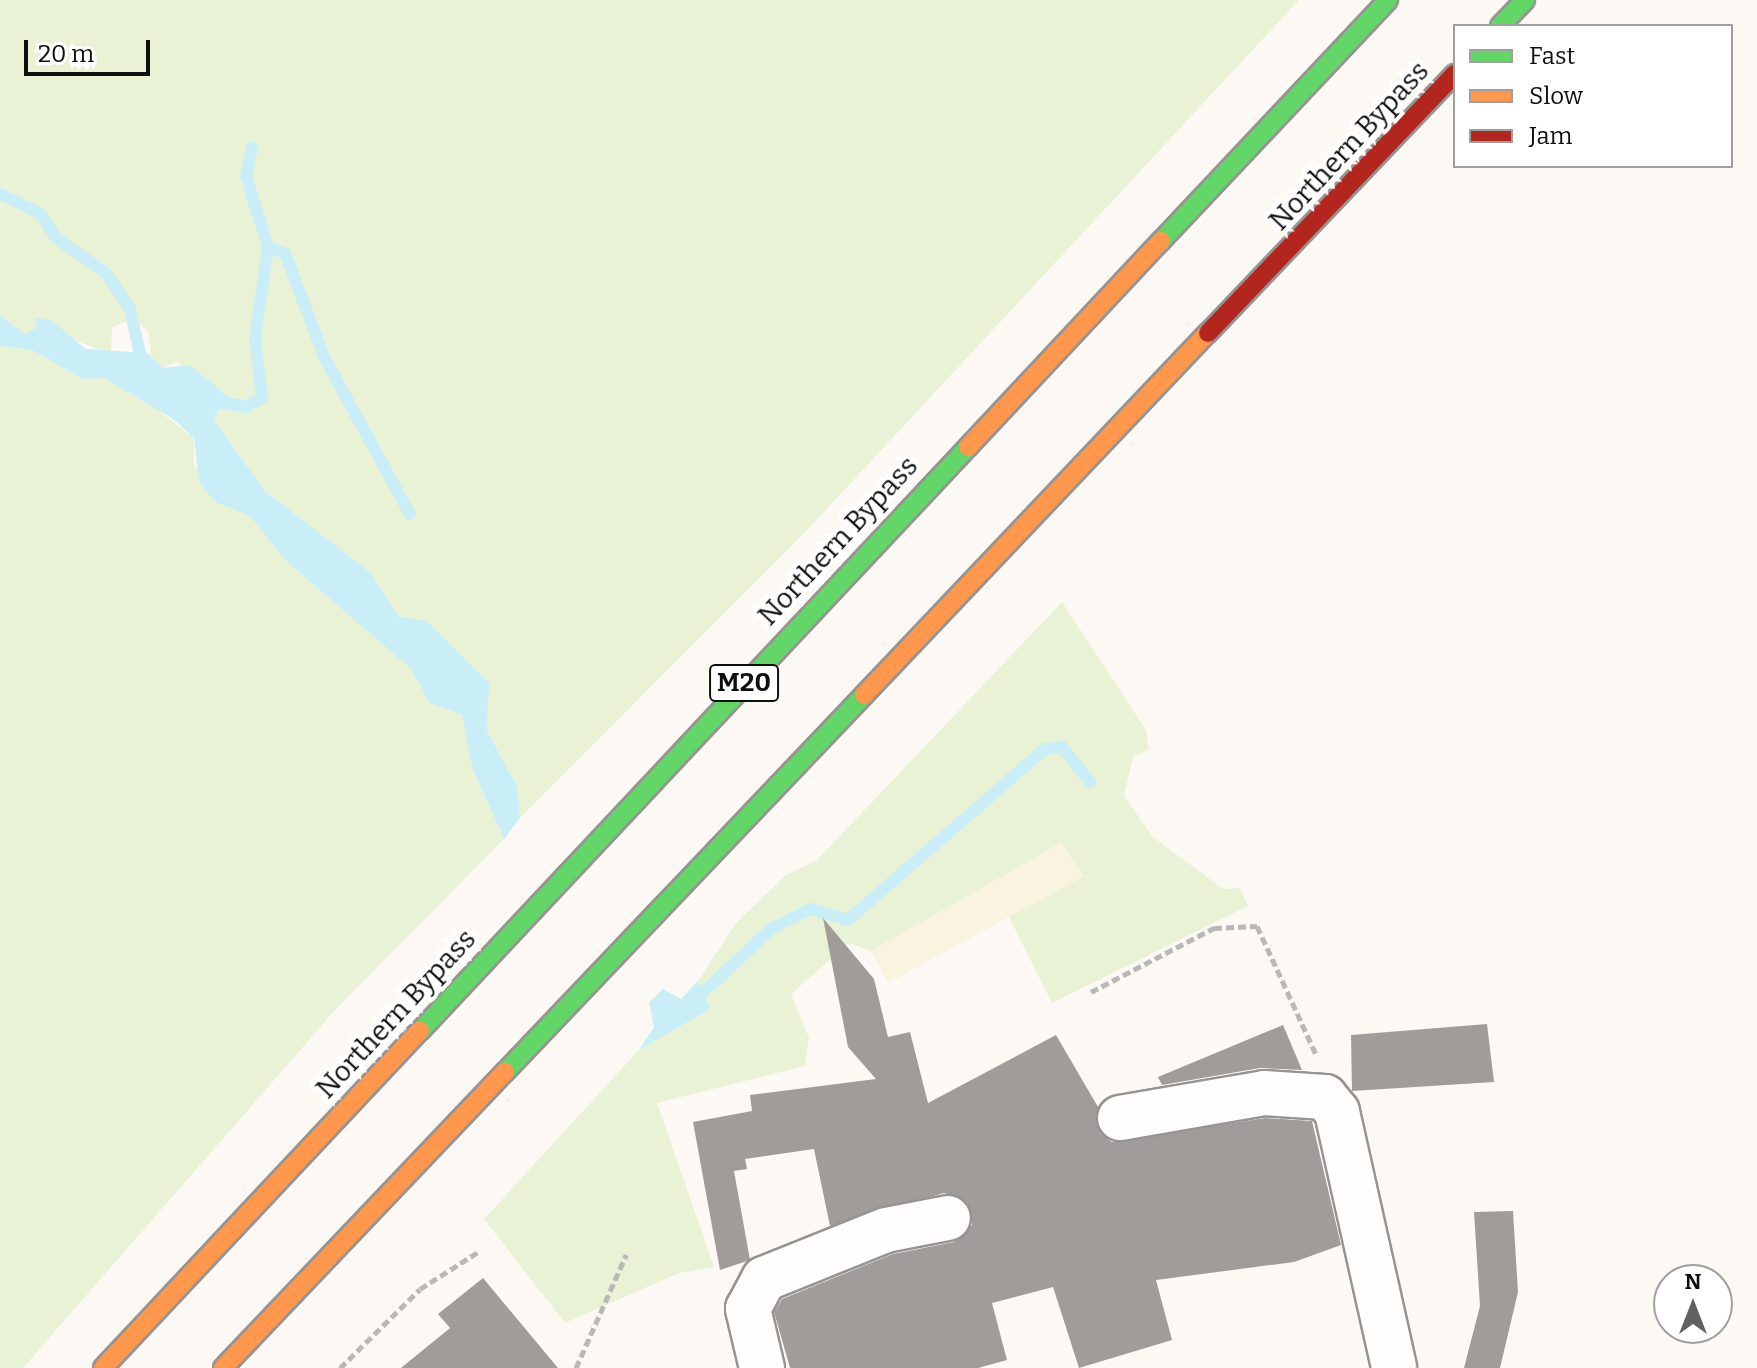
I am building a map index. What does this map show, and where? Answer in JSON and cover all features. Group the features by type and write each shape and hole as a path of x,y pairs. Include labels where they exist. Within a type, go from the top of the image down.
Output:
{"highway":[{"name":"Northern Bypass","path":"103,1368 1388,0"},
{"path":"1502,24 1525,0"},
{"name":"Northern Bypass","path":"223,1368 1453,76"}],"street":[{"path":"1120,1118 1264,1093 1325,1097 1337,1112 1394,1368"},
{"path":"762,1368 748,1309 764,1279 886,1230 948,1218"}],"path":[{"path":"1091,992 1214,928 1257,926 1310,1035 1325,1097"},
{"path":"340,1368 420,1289 478,1252"},
{"path":"576,1368 626,1255"}],"shaded area":[{"path":"1062,843 1084,876 888,983 871,951"}],"green space":[{"path":"0,0 1299,0 809,528 520,818 517,786 487,731 488,683 427,621 398,616 370,572 265,491 214,420 217,409 237,412 177,362 162,368 152,361 148,331 132,319 112,327 111,355 60,334 51,320 25,334 0,316"},
{"path":"0,346 32,350 82,379 104,378 133,391 194,438 194,464 215,502 249,515 285,560 412,670 429,703 462,715 472,768 504,839 336,1009 23,1368 0,1368"},
{"path":"1062,602 1146,730 1149,749 1133,757 1124,796 1153,837 1223,889 1240,888 1248,906 1052,1003 1009,917 1084,876 1061,843 871,951 849,943 791,994 809,1038 805,1066 657,1103 714,1267 679,1273 565,1323 484,1219 638,1051 710,1009 698,981 736,923 785,876 817,860"}],"water":[{"path":"0,316 25,334 36,328 35,318 51,320 86,349 148,353 162,368 189,365 222,391 238,412 218,409 214,420 265,491 370,572 398,616 427,621 489,683 487,731 517,786 520,818 504,839 472,768 462,715 429,703 412,670 285,560 249,515 215,502 199,482 194,438 173,419 104,378 82,379 32,350 0,346"},
{"path":"698,981 710,1009 638,1051 654,1027 649,1002 663,989 681,999"}],"building":[{"path":"823,918 874,979 888,1037 910,1032 928,1103 1056,1035 1098,1107 1100,1133 1112,1142 1265,1118 1312,1121 1341,1245 1294,1262 1156,1280 1172,1340 1079,1368 1053,1287 992,1303 1007,1360 978,1368 790,1368 774,1312 782,1299 893,1254 954,1242 972,1225 967,1202 944,1193 830,1226 814,1149 745,1159 747,1169 734,1171 750,1260 720,1270 693,1122 752,1111 750,1095 876,1079 848,1047"},
{"path":"1487,1024 1494,1082 1352,1091 1351,1035"},
{"path":"1283,1025 1302,1070 1260,1068 1162,1085 1158,1077"},
{"path":"1513,1211 1518,1292 1500,1368 1464,1368 1480,1306 1474,1212"},
{"path":"483,1278 558,1368 401,1368 450,1328 438,1314"}],"waterway":[{"path":"216,400 246,407 262,398 255,338 268,247 246,176 252,148"},
{"path":"0,194 41,214 56,238 106,273 130,309 143,367"},
{"path":"268,247 285,253 324,357 410,514"},
{"path":"693,1002 771,929 810,909 848,920 1045,749 1062,747 1090,782"}],"traffic: fast":[{"path":"1161,241 1388,0"},
{"path":"1502,24 1525,0"},
{"path":"420,1031 968,447"},
{"path":"505,1072 864,695"}],"traffic: slow":[{"path":"968,447 1161,241"},
{"path":"864,695 1208,333"},
{"path":"103,1368 420,1031"},
{"path":"223,1368 505,1072"}],"traffic: jam":[{"path":"1208,333 1453,76"}]}
